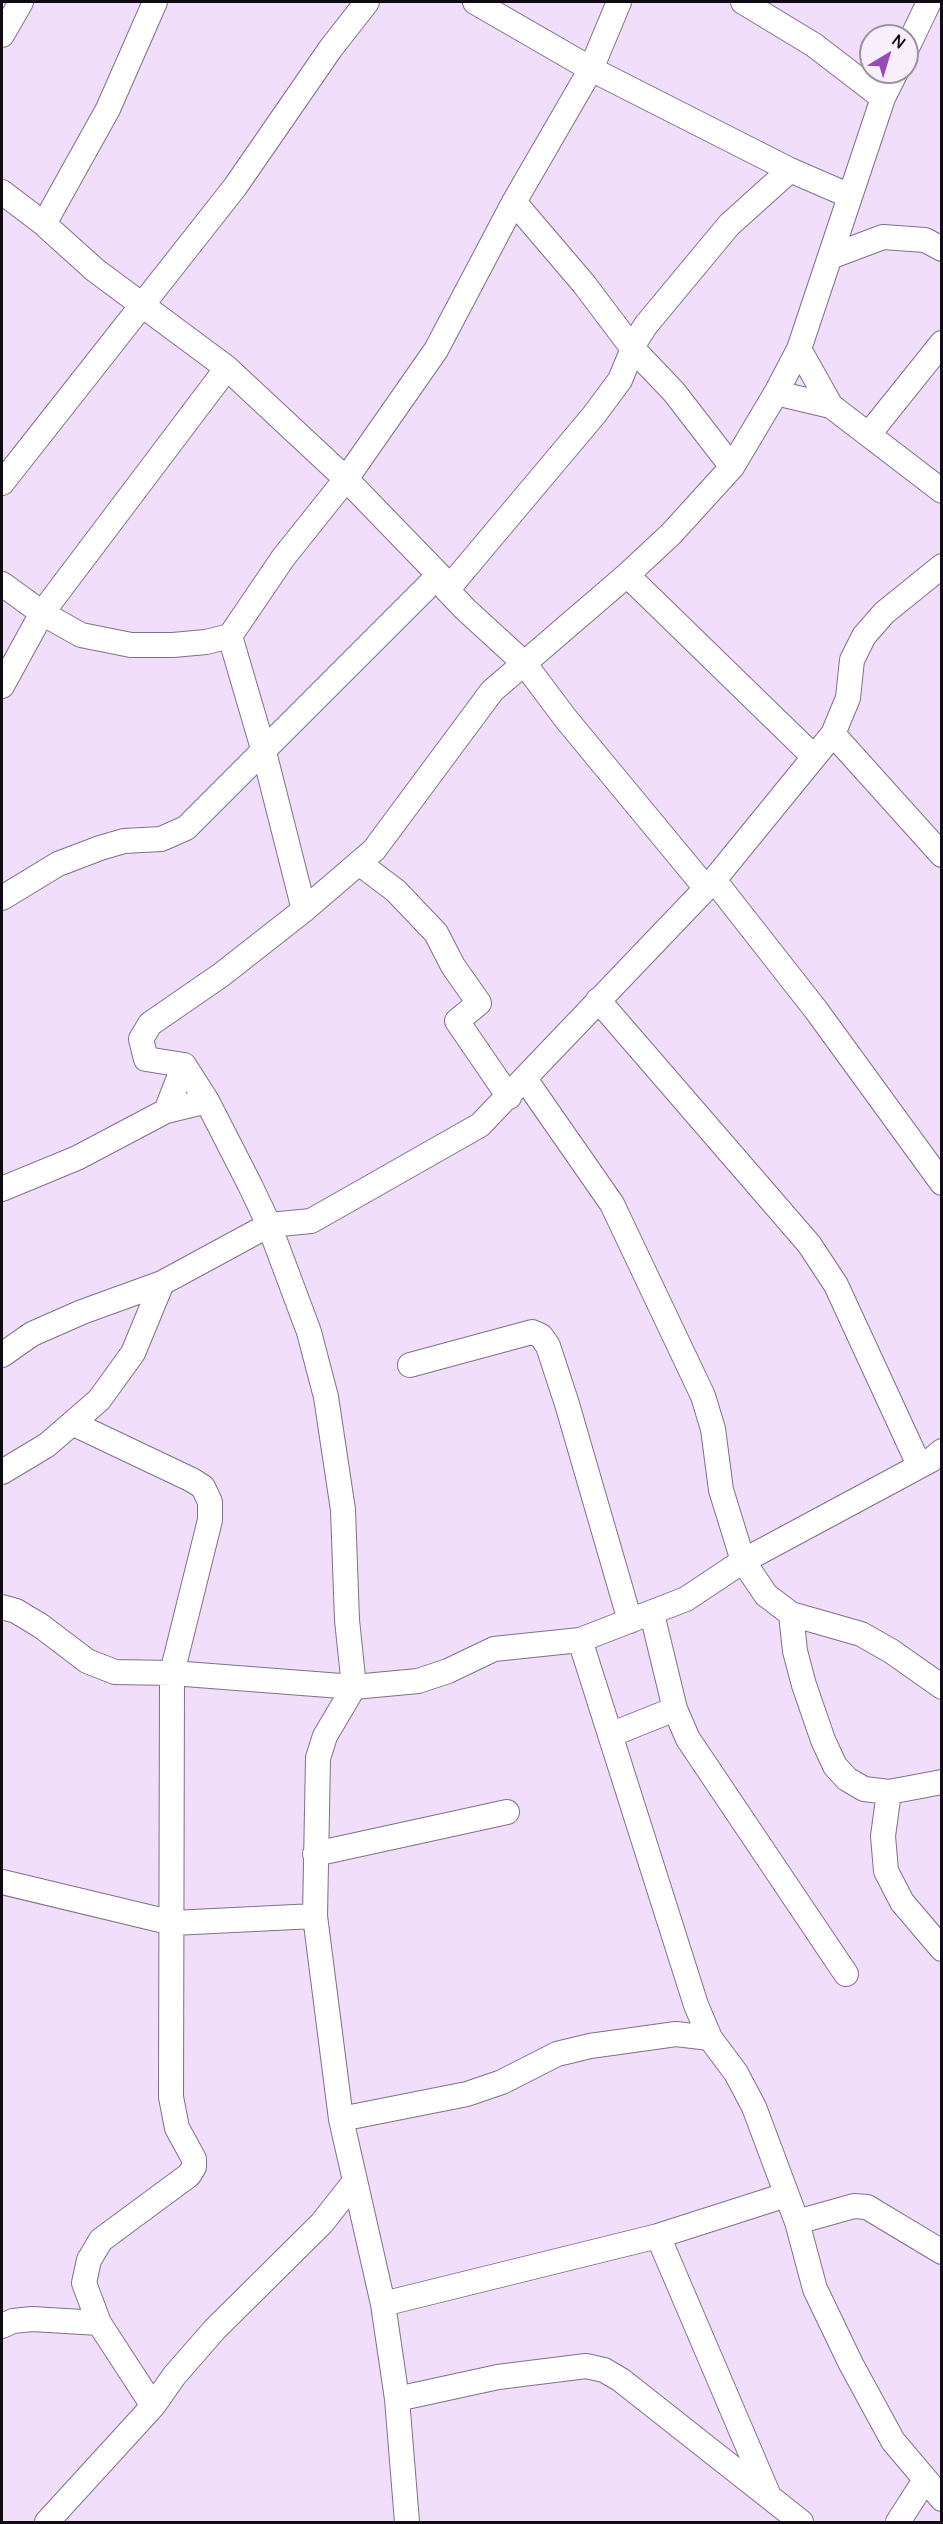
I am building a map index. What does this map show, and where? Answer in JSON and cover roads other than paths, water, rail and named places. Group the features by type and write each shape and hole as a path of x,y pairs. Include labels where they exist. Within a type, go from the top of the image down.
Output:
{"street":[{"path":"2,35 21,2"},
{"path":"44,224 108,109 155,2"},
{"path":"5,472 235,187 331,48 367,2"},
{"path":"475,2 591,69 789,170 850,196"},
{"path":"2,584 42,613 81,635 131,645 206,642 230,636 283,558 346,479 436,350 514,202 591,69 619,2"},
{"path":"743,2 814,45 883,98"},
{"path":"918,24 929,2"},
{"path":"407,2523 397,2399 383,2304 340,2119 315,1916 318,1758 325,1736 354,1687 347,1620 343,1510 326,1397 309,1332 269,1225 207,1101 184,1065 146,1059 141,1039 150,1024 221,975 304,910 374,850 492,692 671,534 732,467 799,349 883,98 890,84"},
{"path":"2,898 58,864 100,848 124,841 160,838 186,828 443,583 594,415 620,380 646,326 729,225 789,170"},
{"path":"2,192 44,224 95,270 226,368 346,479 443,583 524,663 566,719 816,1010 942,1183"},
{"path":"514,202 584,285 633,349 674,392 732,467"},
{"path":"830,257 883,237 925,240 942,249"},
{"path":"869,434 942,343"},
{"path":"799,349 831,406"},
{"path":"2,686 42,613 226,368"},
{"path":"776,393 831,406 942,491"},
{"path":"627,574 813,756"},
{"path":"2,1355 32,1334 162,1283 269,1225 311,1221 480,1125 710,884 833,734 848,698 852,660 864,636 885,613 939,575"},
{"path":"230,636 264,752 304,910"},
{"path":"833,734 942,855"},
{"path":"359,863 396,891 436,933 453,966 479,1003 457,1021 509,1097"},
{"path":"2,1607 16,1611 41,1626 87,1661 115,1672 172,1673 354,1687 418,1681 448,1671 494,1649 580,1640 686,1599 742,1561 933,1463 836,1285 810,1244 598,1000"},
{"path":"166,1111 184,1065"},
{"path":"525,1079 576,1148 612,1204 703,1396 712,1429 722,1490 742,1561 766,1595 791,1614 861,1634 891,1651 942,1687"},
{"path":"2,1189 94,1149 166,1111 207,1101"},
{"path":"2,1473 47,1445 99,1400 133,1353 162,1283"},
{"path":"410,1365 532,1332 541,1336 548,1346 675,1709 701,1762 846,1974"},
{"path":"74,1424 192,1480 203,1487 210,1502 210,1520 172,1673 171,2097 177,2128 194,2159 194,2167 189,2175 101,2240 89,2260 84,2283 99,2323 153,2406"},
{"path":"791,1614 795,1652 804,1685 823,1740 835,1766 847,1779 864,1789 889,1792 942,1782"},
{"path":"580,1640 696,2005 710,2038 736,2073 754,2107 797,2222 815,2289 851,2364 893,2441 942,2499"},
{"path":"609,1735 675,1709"},
{"path":"889,1792 883,1836 886,1871 902,1902 942,1949"},
{"path":"315,1854 507,1812"},
{"path":"2,1882 173,1923 315,1916"},
{"path":"676,2034 696,2005"},
{"path":"340,2119 467,2094 502,2082 557,2054 676,2034 710,2038"},
{"path":"47,2523 153,2406 174,2376 215,2329 322,2223 355,2181"},
{"path":"383,2304 658,2236 786,2195"},
{"path":"797,2222 854,2206 867,2207 942,2252"},
{"path":"658,2236 770,2498"},
{"path":"2,2326 14,2321 32,2319 99,2323"},
{"path":"397,2399 498,2377 586,2366 604,2370 621,2380 801,2523"},
{"path":"898,2523 925,2480"}]}
